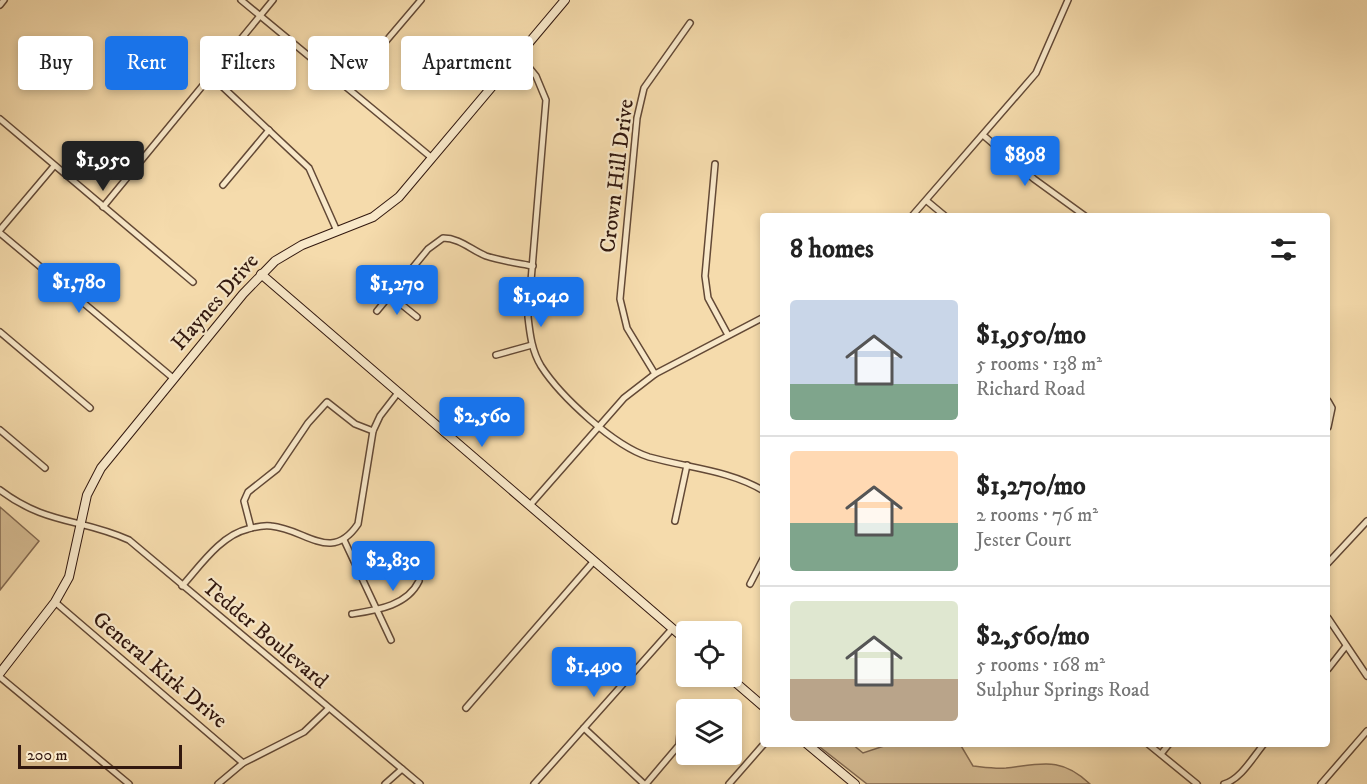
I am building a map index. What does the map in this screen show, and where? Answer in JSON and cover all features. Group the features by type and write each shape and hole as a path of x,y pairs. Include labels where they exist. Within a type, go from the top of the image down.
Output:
{"street":[{"path":"0,5 4,0"},
{"path":"242,0 308,55"},
{"path":"243,36 273,0"},
{"path":"389,38 421,0"},
{"name":"Haynes Drive","path":"533,38 565,0"},
{"path":"915,213 1036,73 1068,0"},
{"name":"Crown Hill Drive","path":"655,374 627,328 620,299 637,117 644,88 690,23"},
{"path":"533,72 546,100 528,318 532,345 541,365 557,388 598,425 639,452 735,477 760,489"},
{"path":"103,207 200,89"},
{"path":"226,90 309,168 336,231"},
{"path":"351,90 432,158"},
{"name":"Haynes Drive","path":"0,675 55,602 69,577 87,495 101,468 173,378 261,274 275,261 302,244 373,217 399,196 489,90"},
{"path":"0,119 193,282"},
{"path":"224,185 269,130"},
{"path":"984,135 1034,179 1081,213"},
{"path":"715,164 705,276 708,298 728,334"},
{"path":"54,166 0,232 173,378"},
{"path":"927,201 941,213"},
{"path":"377,311 428,249 443,238 461,242 502,261 533,266"},
{"path":"261,274 676,632"},
{"path":"391,296 417,317"},
{"path":"530,505 624,398 655,374 760,319"},
{"path":"0,332 90,408"},
{"path":"496,355 532,345"},
{"path":"182,586 221,543 250,528 271,526 325,543 344,540 358,524 373,431 380,416 397,393"},
{"path":"250,528 244,501 248,492 277,469 308,423 327,402 355,424 373,431"},
{"path":"0,430 45,468"},
{"path":"675,521 687,465"},
{"name":"Tedder Boulevard","path":"0,490 31,511 67,523 102,528 129,540 420,784"},
{"path":"1330,561 1367,522"},
{"path":"344,540 391,640"},
{"path":"466,708 594,561"},
{"path":"750,584 760,565"},
{"path":"352,614 375,610 407,598 419,581"},
{"name":"General Kirk Drive","path":"55,602 243,763"},
{"path":"1330,621 1367,676"},
{"path":"534,784 672,629"},
{"path":"1330,666 1346,646"},
{"path":"0,675 129,784"},
{"path":"741,687 760,704"},
{"path":"218,784 243,763 304,732 328,709"},
{"path":"584,728 645,784 676,748"},
{"path":"1321,784 1367,731"},
{"path":"729,784 761,747"},
{"path":"811,747 855,784"},
{"path":"1152,747 1197,784"},
{"path":"1161,754 1167,747"},
{"path":"1224,784 1236,777 1261,747"},
{"path":"385,784 402,769"}],"shaded area":[{"path":"0,507 39,541 0,590"},
{"path":"820,747 856,747 863,753 881,747 962,747 973,766 1002,768 1050,764 1070,769 1090,784 867,784"}]}
